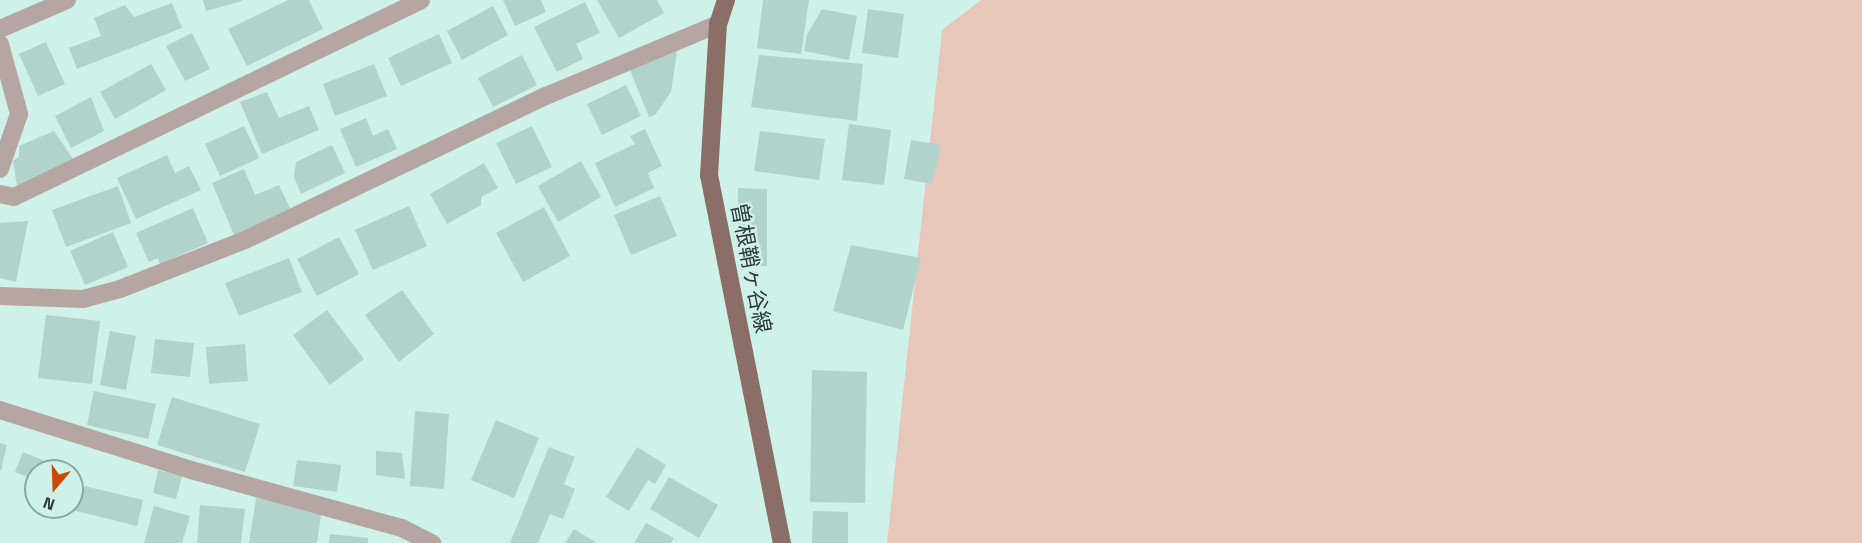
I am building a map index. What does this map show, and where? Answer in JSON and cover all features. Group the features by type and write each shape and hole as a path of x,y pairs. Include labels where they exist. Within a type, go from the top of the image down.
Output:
{"main road":[{"name":"曽根鞘ヶ谷線","path":"726,0 718,24 709,175 782,543"}],"street":[{"path":"0,29 67,0"},
{"path":"0,194 14,197 421,0"},
{"path":"0,296 83,299 120,289 245,240 546,96 718,24"},
{"path":"0,44 19,114 0,169"},
{"path":"0,120 19,114"},
{"path":"0,410 191,470 402,528 432,543"}],"shaded area":[{"path":"981,0 1862,0 1862,543 887,543 942,30"}],"building":[{"path":"203,0 242,0 242,1 206,11"},
{"path":"288,0 309,0 323,29 247,66 228,29"},
{"path":"503,0 541,0 546,12 515,26"},
{"path":"597,0 657,0 664,13 619,38"},
{"path":"763,0 809,0 801,54 757,48"},
{"path":"585,2 600,33 576,44 583,59 557,72 534,27"},
{"path":"172,3 182,28 77,69 69,48 101,36 94,18 125,5 134,17"},
{"path":"493,6 508,35 462,60 447,31"},
{"path":"822,9 857,16 849,60 804,51 807,35"},
{"path":"868,9 904,14 898,58 862,53"},
{"path":"192,33 210,69 185,81 166,46"},
{"path":"439,34 452,63 401,86 388,58"},
{"path":"46,42 65,84 38,96 19,54"},
{"path":"677,51 671,92 655,115 649,117 630,70"},
{"path":"522,55 537,85 493,107 478,78"},
{"path":"759,55 863,64 857,121 751,107"},
{"path":"151,64 166,90 115,119 100,92"},
{"path":"374,64 387,96 335,116 323,84"},
{"path":"626,85 641,116 602,135 587,104"},
{"path":"267,92 279,118 309,106 319,130 262,154 240,102"},
{"path":"91,97 104,131 71,148 55,116"},
{"path":"366,118 373,136 388,129 397,149 356,167 340,129"},
{"path":"849,124 891,130 884,185 842,180"},
{"path":"244,126 259,158 220,176 205,144"},
{"path":"532,126 552,167 516,184 496,143"},
{"path":"645,129 662,166 648,173 654,188 615,207 595,163 635,144 630,136"},
{"path":"54,131 74,160 17,186 13,161 19,157 19,146"},
{"path":"760,131 825,139 819,180 754,171"},
{"path":"911,140 941,145 932,184 904,179"},
{"path":"332,145 345,173 301,194 294,177 296,162"},
{"path":"167,155 175,173 189,166 201,190 136,219 117,178"},
{"path":"581,161 601,197 558,222 538,186"},
{"path":"484,163 498,188 481,197 481,205 447,224 430,194"},
{"path":"244,169 255,195 279,185 291,210 234,235 212,183"},
{"path":"118,186 131,223 66,247 52,210"},
{"path":"738,188 767,189 767,266 738,266"},
{"path":"660,196 677,236 631,255 614,215"},
{"path":"409,206 427,246 373,270 355,230"},
{"path":"544,207 570,256 523,282 496,233"},
{"path":"193,208 208,243 160,264 158,258 149,262 136,233"},
{"path":"28,221 16,282 0,278 0,223"},
{"path":"113,232 128,267 85,285 70,251"},
{"path":"339,237 359,274 317,296 297,259"},
{"path":"851,245 921,258 903,330 833,311"},
{"path":"289,258 302,292 239,316 225,283"},
{"path":"402,290 434,334 399,362 365,315"},
{"path":"327,310 364,359 330,385 293,335"},
{"path":"46,315 100,321 92,384 38,378"},
{"path":"110,331 136,336 126,390 100,385"},
{"path":"155,339 194,343 190,377 151,373"},
{"path":"245,344 248,381 209,384 206,347"},
{"path":"812,370 867,372 865,503 810,502"},
{"path":"94,391 156,404 148,439 87,425"},
{"path":"172,397 260,424 245,472 157,445"},
{"path":"415,411 449,414 444,489 410,486"},
{"path":"496,420 539,438 514,498 471,480"},
{"path":"0,443 7,445 1,470 0,470"},
{"path":"549,447 575,457 564,484 575,489 563,519 550,514 538,543 510,543"},
{"path":"637,447 666,465 655,484 648,480 629,511 606,497"},
{"path":"376,451 402,453 405,479 376,475"},
{"path":"23,452 40,459 24,459 24,475 15,472"},
{"path":"297,460 341,465 337,492 293,486"},
{"path":"158,470 182,476 176,499 153,493"},
{"path":"669,477 718,505 699,538 650,509"},
{"path":"84,486 143,500 137,526 84,513"},
{"path":"256,498 322,508 317,543 249,543"},
{"path":"200,505 245,509 241,543 197,543"},
{"path":"154,506 190,516 182,543 144,543"},
{"path":"813,511 848,512 848,543 812,543"},
{"path":"646,523 674,538 671,543 634,543"},
{"path":"574,529 597,543 565,543"},
{"path":"330,534 368,538 368,543 329,543"}]}
